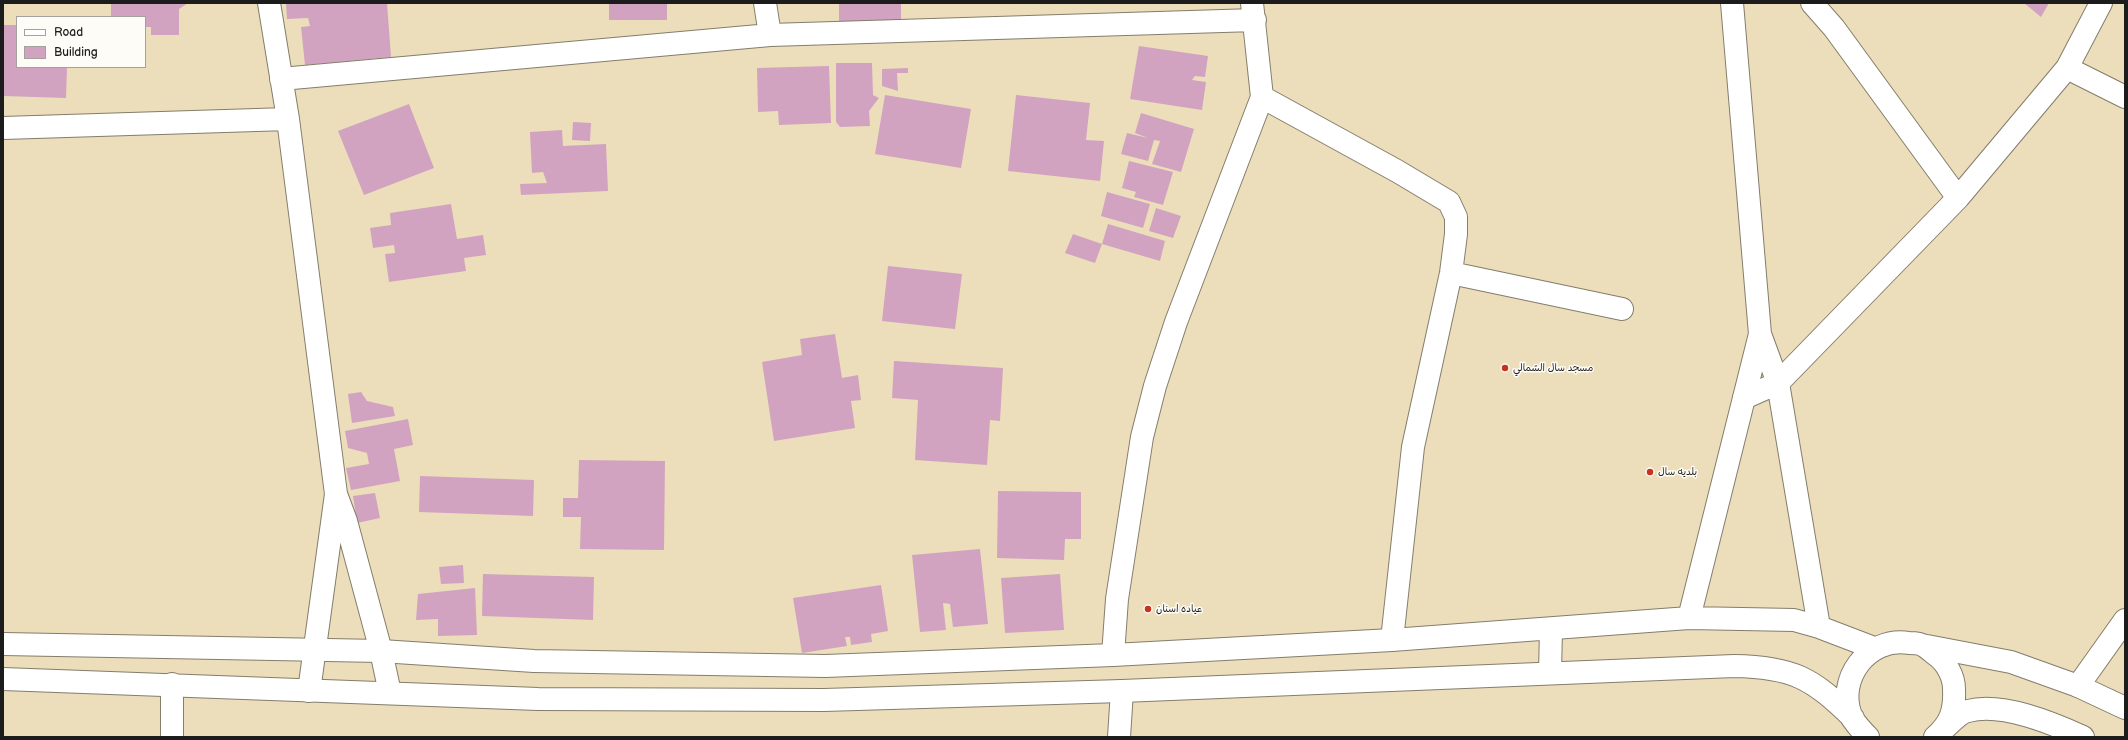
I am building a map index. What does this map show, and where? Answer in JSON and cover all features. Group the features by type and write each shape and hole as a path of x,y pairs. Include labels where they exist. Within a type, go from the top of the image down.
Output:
{"street":[{"path":"269,3 288,119 336,494 346,521 381,652 390,693"},
{"path":"765,3 770,35"},
{"path":"1732,3 1760,334 1778,383 1819,627"},
{"path":"1812,3 1834,28 1958,198"},
{"path":"1744,398 1778,383 1958,198 2067,68 2101,3"},
{"path":"281,79 770,35 1253,11 1262,97 1176,322 1155,386 1142,437 1118,599 1113,655"},
{"path":"2067,68 2125,97"},
{"path":"1262,97 1397,171 1448,202 1456,217 1456,234 1451,273 1413,447 1392,640"},
{"path":"3,128 288,119"},
{"path":"1451,273 1622,308"},
{"path":"1689,618 1760,334"},
{"path":"309,691 316,650 331,521 336,494"},
{"path":"3,644 381,652 534,661 825,666 1113,655 1392,640 1689,618 1794,620 1819,627 1874,648"},
{"path":"2078,686 2125,620"},
{"path":"1550,673 1551,629"},
{"path":"1853,718 1847,699 1849,679 1859,661 1874,648 1898,641 2011,662 2078,686 2125,708"},
{"path":"1923,645 1943,660 1954,682 1955,707 1939,733"},
{"path":"3,679 172,684 538,700 824,700 1122,691 1550,673 1764,666 1796,675 1818,687 1853,718 1867,737"},
{"path":"172,684 172,737"},
{"path":"1118,737 1122,691"},
{"path":"1939,733 1966,711 1985,709 2045,720 2083,737"}],"building":[{"path":"111,3 188,3 179,9 179,35 151,35 151,27 146,27 146,16 111,16"},
{"path":"286,3 387,3 391,57 305,65 301,27 310,26 308,18 287,19"},
{"path":"609,3 667,3 667,20 609,20"},
{"path":"839,3 901,3 901,24 839,24"},
{"path":"2024,3 2049,3 2041,17"},
{"path":"3,25 16,25 16,68 67,68 66,98 3,96"},
{"path":"1139,46 1208,56 1205,77 1195,76 1192,80 1206,82 1202,110 1130,99"},
{"path":"836,63 872,63 873,95 879,98 869,111 870,126 840,127 836,122"},
{"path":"829,66 831,123 779,125 778,111 758,112 757,68"},
{"path":"908,68 908,73 897,73 898,91 882,86 882,69"},
{"path":"885,95 971,109 961,168 875,154"},
{"path":"1016,95 1090,103 1086,140 1104,141 1100,181 1008,171"},
{"path":"409,104 434,168 364,195 338,131"},
{"path":"1141,113 1194,129 1181,172 1152,164 1160,141 1154,140 1148,161 1121,154 1127,133 1148,138 1135,133"},
{"path":"573,122 591,123 590,141 572,140"},
{"path":"562,130 563,146 606,144 608,191 521,195 520,184 547,183 543,172 532,173 530,132"},
{"path":"1129,161 1173,172 1163,205 1134,197 1136,192 1122,188"},
{"path":"1107,192 1150,204 1143,228 1101,216"},
{"path":"451,204 457,239 483,235 486,255 464,258 466,271 389,282 385,254 395,253 394,245 373,248 370,228 391,225 390,213"},
{"path":"1156,208 1181,216 1173,238 1149,231"},
{"path":"1108,224 1165,241 1160,261 1102,244"},
{"path":"1073,234 1102,244 1095,263 1065,253"},
{"path":"888,266 962,274 955,329 882,321"},
{"path":"835,334 842,378 858,375 861,400 851,401 855,428 774,441 762,362 802,355 800,339"},
{"path":"894,361 1003,368 1000,421 990,420 987,465 915,460 918,400 892,398"},
{"path":"361,392 367,401 393,407 395,416 352,423 348,394"},
{"path":"408,419 413,445 394,449 400,481 351,490 346,468 369,464 367,453 348,448 345,431"},
{"path":"579,460 665,461 664,550 580,549 581,517 563,517 563,498 578,498"},
{"path":"420,476 534,480 533,516 419,512"},
{"path":"998,491 1081,492 1081,539 1065,539 1064,560 997,558"},
{"path":"375,493 380,518 357,523 353,496"},
{"path":"980,549 988,624 953,627 950,604 943,603 946,630 920,632 912,555"},
{"path":"463,565 464,583 441,584 439,567"},
{"path":"483,574 594,577 593,620 482,616"},
{"path":"1060,574 1064,630 1005,633 1001,578"},
{"path":"881,585 888,631 871,634 872,642 851,645 850,637 845,637 847,646 802,653 793,598"},
{"path":"475,588 477,635 438,636 438,619 416,620 418,594"}],"place":[{"name":"مسجد سال الشمالي","path":"1505,368"},
{"name":"بلديه سال","path":"1650,472"},
{"name":"عياده اسنان","path":"1148,609"}]}
